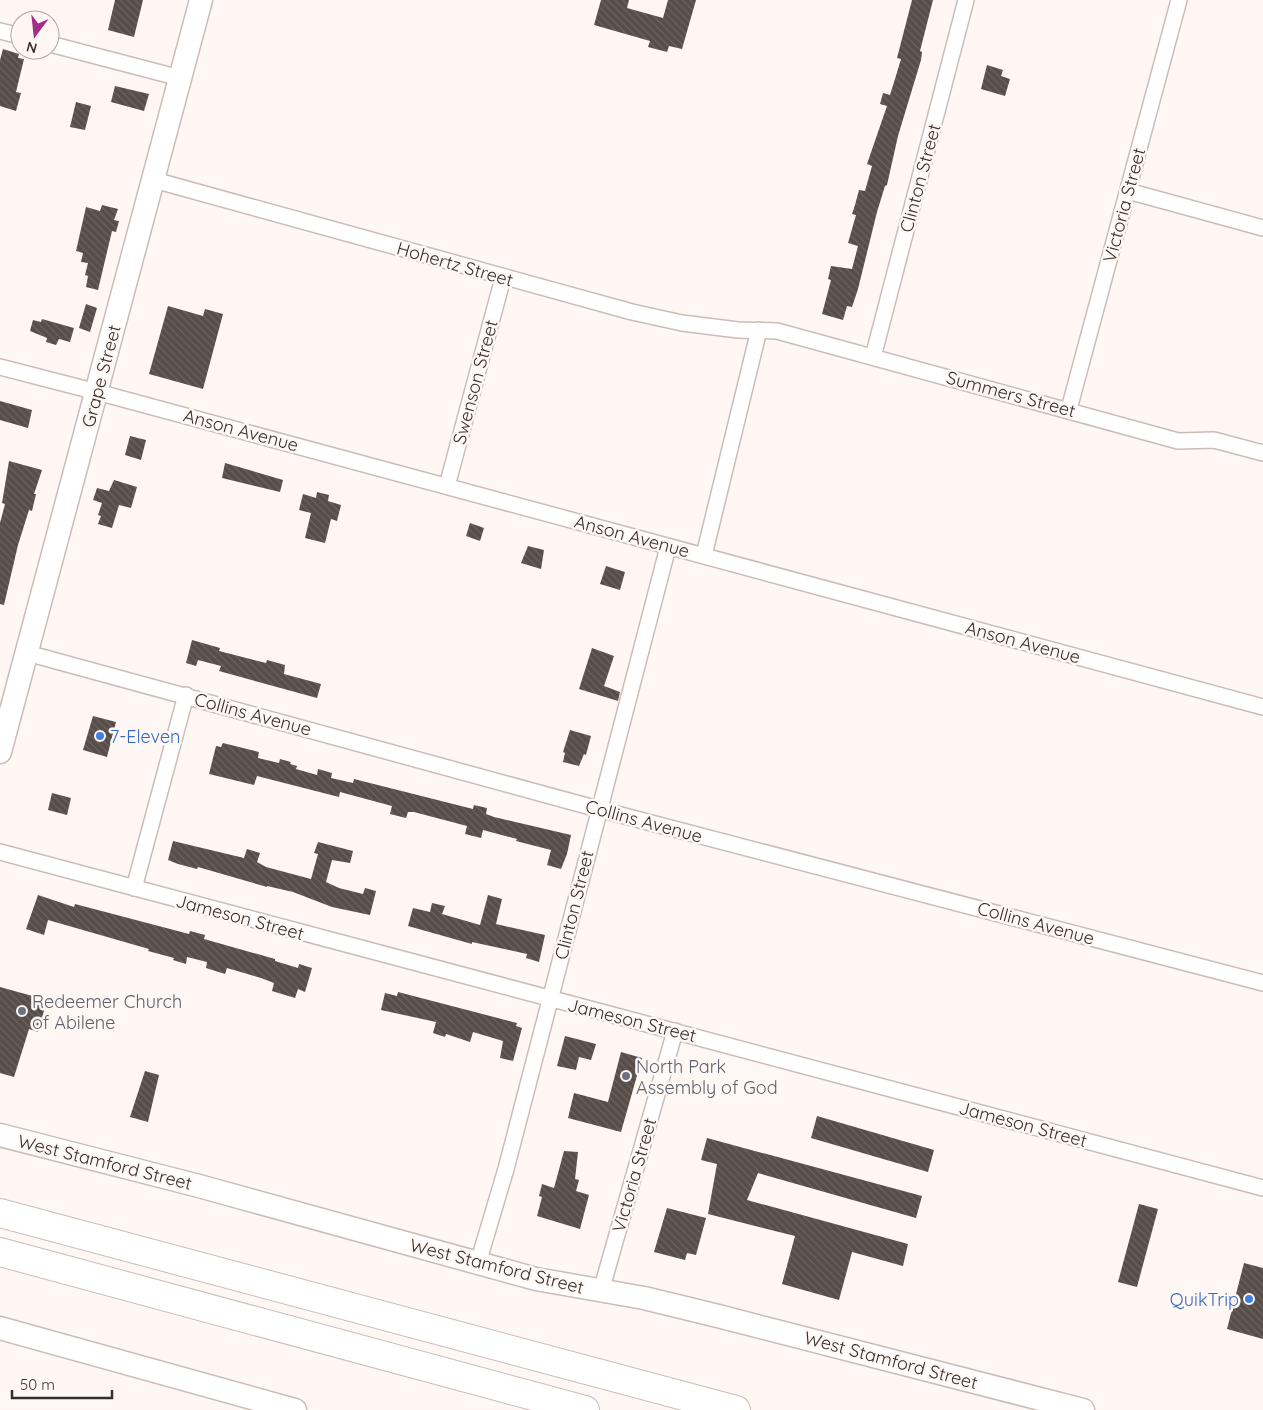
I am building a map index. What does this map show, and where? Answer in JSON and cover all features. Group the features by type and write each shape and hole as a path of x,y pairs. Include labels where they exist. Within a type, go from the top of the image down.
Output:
{"highway":[{"path":"0,1212 736,1410"},
{"path":"0,1252 585,1410"}],"main road":[{"name":"Grape Street","path":"2,739 27,653 201,0"},
{"name":"West Stamford Street","path":"0,1135 199,1186 536,1279 644,1298 1083,1410"},
{"path":"0,1145 39,1146"},
{"path":"0,1328 295,1410"}],"street":[{"name":"Clinton Street","path":"873,357 966,0"},
{"name":"Victoria Street","path":"1069,409 1179,0"},
{"path":"60,47 180,78"},
{"name":"Hohertz Street","path":"154,180 503,278 632,312 682,323 738,330 759,330"},
{"path":"1128,191 1263,228"},
{"name":"Swenson Street","path":"446,486 503,278"},
{"path":"704,555 759,330"},
{"name":"Summers Street","path":"759,330 778,331 1069,409 1178,441 1214,440 1263,453"},
{"name":"Anson Avenue","path":"0,367 1263,707"},
{"name":"Clinton Street","path":"478,1263 550,999 598,809 668,547"},
{"name":"Collins Avenue","path":"27,653 598,809 1263,983"},
{"path":"134,888 186,695"},
{"name":"Jameson Street","path":"0,852 1263,1188"},
{"name":"Victoria Street","path":"601,1291 675,1031"}],"building":[{"path":"115,0 143,0 134,37 108,30"},
{"path":"601,0 629,0 627,8 663,18 668,0 696,0 682,49 669,46 667,52 648,47 650,41 594,25"},
{"path":"912,0 933,0 920,51 922,52 921,60 898,136 887,185 885,186 877,212 858,289 852,307 847,306 843,320 822,314 831,280 828,279 831,266 852,269 858,246 848,243 856,215 852,214 859,190 865,191 872,166 867,164 887,106 880,104 883,93 890,95 895,79 901,59 897,58"},
{"path":"3,49 10,51 10,60 24,60 16,92 21,93 16,111 0,106 0,60"},
{"path":"987,65 1003,70 1001,76 1010,79 1005,96 981,89"},
{"path":"115,86 149,94 144,111 111,102"},
{"path":"76,102 91,106 85,130 70,127"},
{"path":"102,205 118,209 114,220 119,221 116,232 112,231 98,290 86,287 88,276 85,275 88,263 81,262 83,253 76,251 86,207 100,211"},
{"path":"86,304 97,308 90,332 79,328"},
{"path":"168,306 203,316 205,309 223,314 203,389 149,374"},
{"path":"42,319 74,328 70,342 59,339 56,345 46,342 47,338 30,331 33,320 41,322"},
{"path":"0,401 32,410 28,428 0,420"},
{"path":"130,436 146,440 141,460 125,455"},
{"path":"9,461 42,470 34,494 36,494 32,511 29,510 18,545 4,605 0,604 0,523 5,504 2,503"},
{"path":"225,463 283,480 280,492 222,478"},
{"path":"114,480 137,487 131,508 119,505 112,528 98,524 101,516 98,515 102,503 93,500 97,488 109,491"},
{"path":"317,492 329,495 328,501 341,505 337,521 331,519 325,543 305,538 311,513 299,510 303,494 316,498"},
{"path":"470,523 484,528 480,541 466,536"},
{"path":"528,546 544,550 541,569 521,563"},
{"path":"606,566 625,572 620,590 600,584"},
{"path":"192,640 220,648 219,651 266,663 267,660 285,665 284,674 321,684 317,698 219,671 221,666 198,660 196,666 186,663"},
{"path":"592,648 614,656 604,686 620,692 618,701 579,689"},
{"name":"7-Eleven","path":"93,716 116,722 107,757 83,750"},
{"path":"570,730 591,736 586,755 584,754 579,766 563,762 565,753 563,752"},
{"path":"223,743 259,752 258,758 279,763 280,759 291,762 290,764 297,766 296,769 317,775 318,769 332,773 331,778 353,783 354,779 473,809 474,805 487,808 486,814 494,817 571,835 567,854 561,869 547,865 551,850 516,841 517,839 483,830 481,838 465,834 467,826 414,812 408,812 406,818 390,814 392,806 340,792 339,797 257,776 254,785 209,774 216,746 221,747"},
{"path":"52,793 71,798 67,815 48,810"},
{"path":"173,841 244,858 247,849 260,853 257,862 266,867 311,879 318,854 314,853 318,842 353,851 350,863 332,860 326,882 339,888 363,894 365,888 376,891 370,915 332,907 293,892 267,887 198,867 197,869 178,864 168,860"},
{"path":"38,895 74,907 75,904 189,934 190,931 205,935 204,939 275,959 275,961 298,968 299,964 312,968 305,992 298,989 295,998 272,991 274,983 261,978 227,968 225,974 206,968 207,962 187,957 186,964 173,960 174,958 148,951 149,949 48,920 44,935 26,929"},
{"path":"488,895 502,899 496,924 545,935 539,962 526,958 527,954 472,942 472,944 408,926 413,908 430,912 432,903 445,906 442,914 480,925"},
{"path":"0,987 47,1000 38,1032 29,1029 14,1077 0,1073"},
{"path":"398,992 517,1023 516,1026 522,1028 513,1061 500,1058 503,1041 473,1032 470,1042 446,1034 445,1037 433,1033 436,1022 381,1010 385,993 397,996"},
{"path":"565,1036 596,1044 591,1060 579,1057 576,1070 557,1066"},
{"name":"North Park Assembly of God","path":"621,1052 642,1058 621,1132 568,1118 574,1093 608,1102"},
{"path":"145,1071 159,1075 148,1122 130,1117"},
{"path":"817,1116 934,1150 928,1172 811,1138"},
{"path":"707,1138 922,1196 916,1218 758,1173 747,1200 908,1244 903,1266 852,1252 839,1300 782,1284 795,1236 708,1214 717,1164 701,1160"},
{"path":"564,1151 578,1152 575,1179 579,1180 576,1191 589,1195 580,1229 537,1216 542,1197 539,1196 542,1184 554,1188"},
{"name":"QuikTrip","path":"1139,1204 1158,1209 1137,1287 1118,1282"},
{"path":"667,1208 706,1218 696,1255 687,1253 685,1260 654,1252"},
{"name":"QuikTrip","path":"1244,1263 1263,1268 1263,1339 1227,1329"}],"place":[{"name":"7-Eleven","path":"100,736"},
{"name":"Redeemer Church of Abilene","path":"22,1011"},
{"name":"North Park Assembly of God","path":"626,1076"},
{"name":"QuikTrip","path":"1249,1299"}]}
